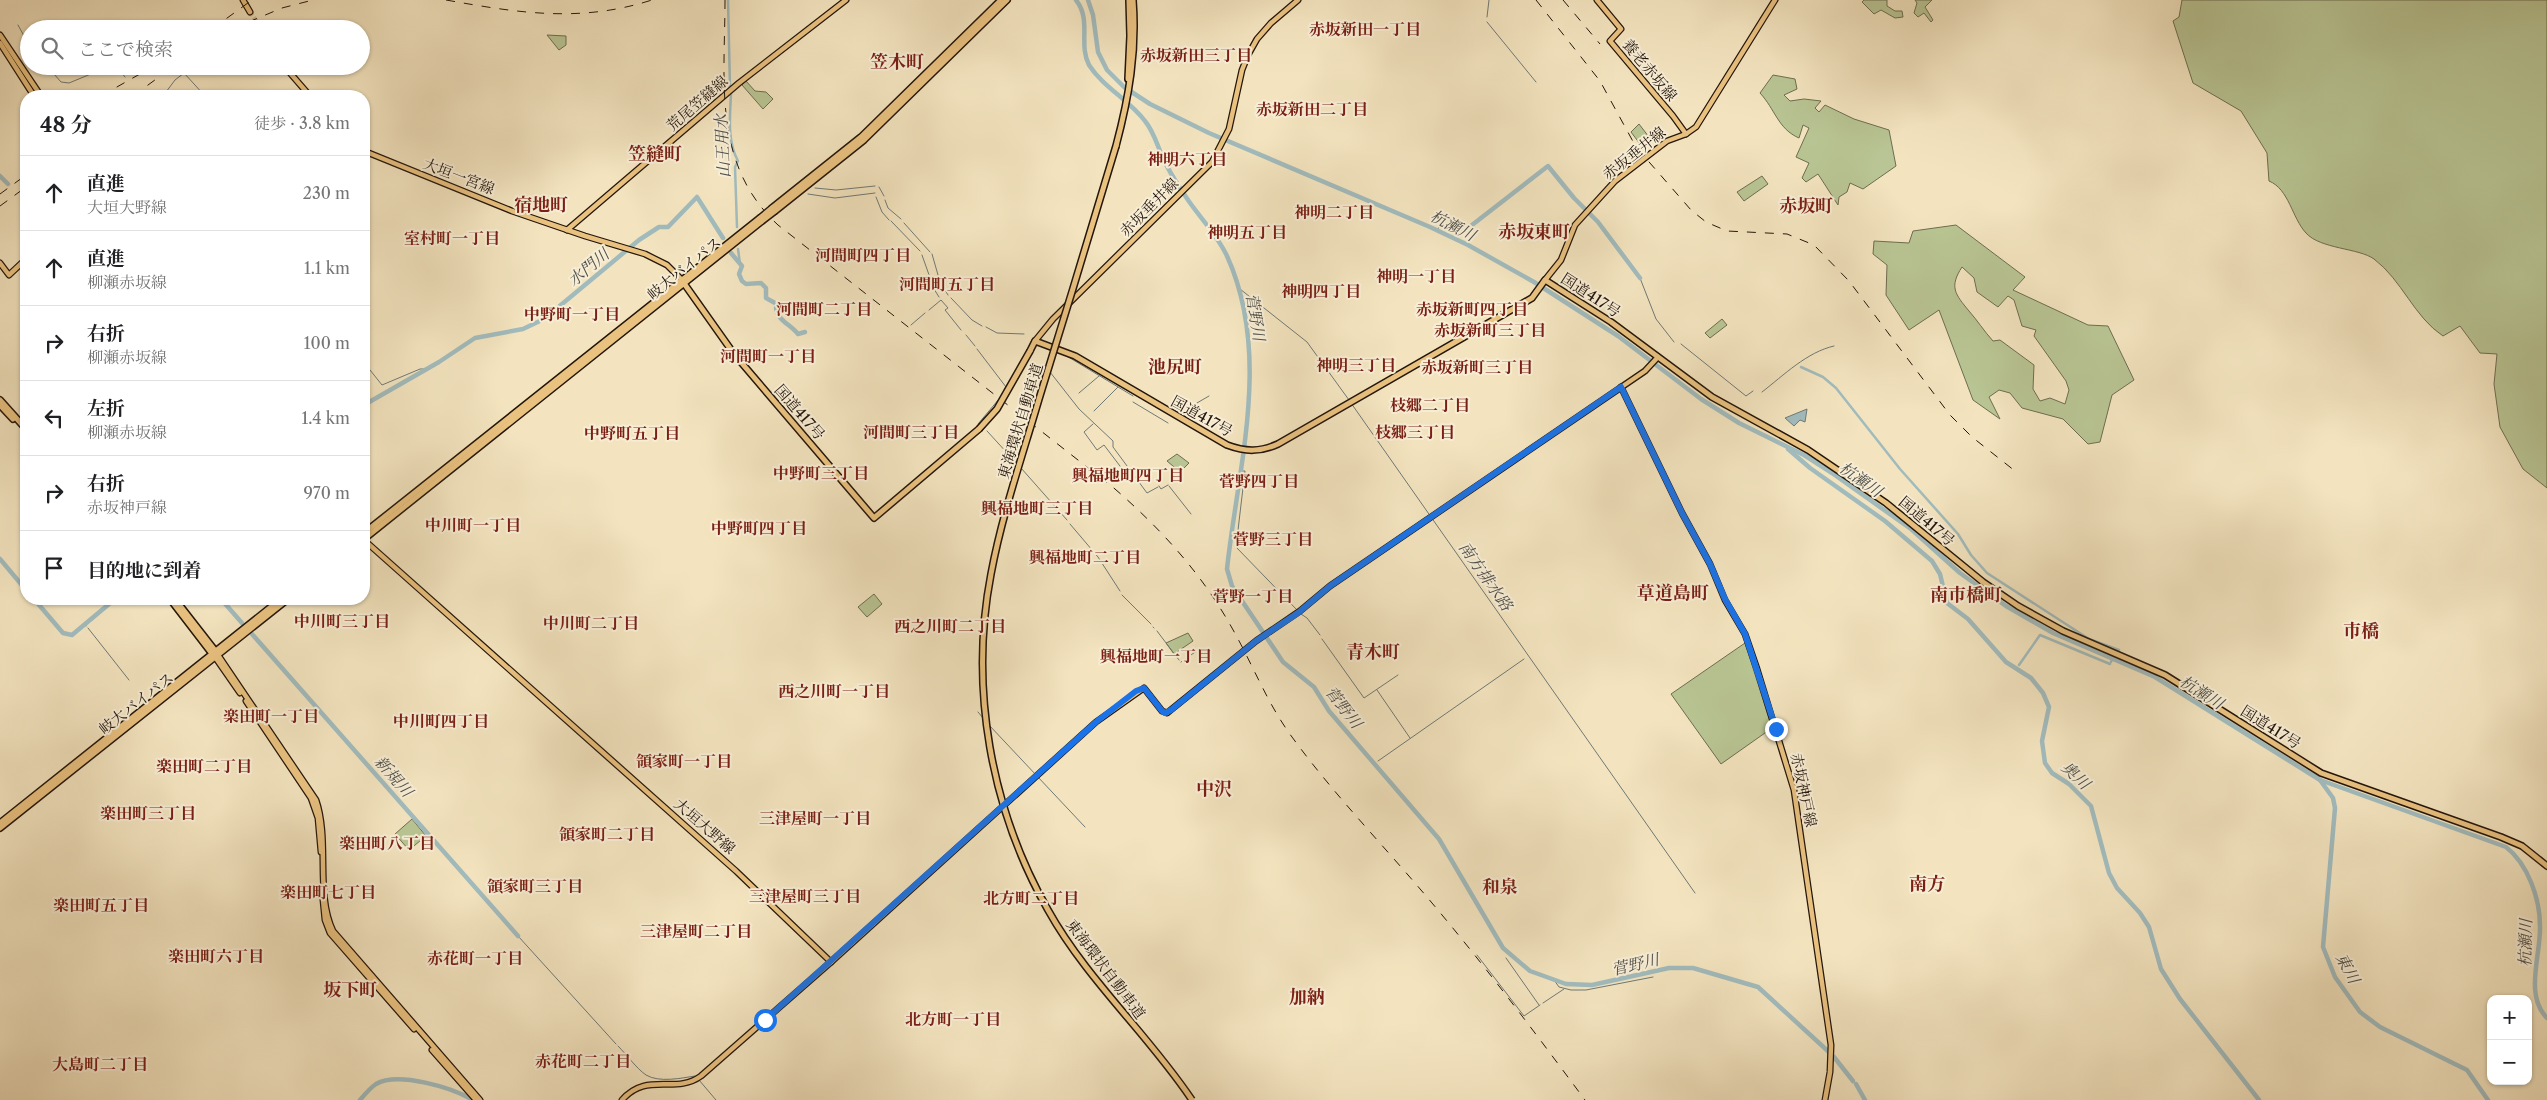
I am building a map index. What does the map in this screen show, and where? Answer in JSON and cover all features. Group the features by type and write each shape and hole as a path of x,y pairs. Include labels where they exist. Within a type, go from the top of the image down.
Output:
{"highway":[{"name":"岐大バイパス","path":"774,210 861,137 1001,0"},
{"name":"岐大バイパス","path":"370,528 761,219 864,140 1007,0"},
{"name":"東海環状自動車道","path":"1116,146 1129,73 1129,0"},
{"name":"東海環状自動車道","path":"1133,0 1135,36 1133,71 1116,146 995,552 984,631 985,713 991,753 1001,798 1019,850 1038,892 1082,963 1168,1066 1192,1100"},
{"name":"国道417号","path":"683,282 734,354 874,518 979,429 998,409 1035,341 1075,356 1197,429 1242,450 1260,450 1278,444 1532,298 1545,280 1611,322 1712,398 1808,450 1864,488 1905,517 1982,582 2046,622 2165,675 2321,773 2511,841 2533,852 2547,866"},
{"name":"岐大バイパス","path":"370,534 639,316"},
{"path":"0,400 20,422"},
{"path":"0,406 20,428"},
{"path":"175,605 215,654"},
{"path":"178,605 215,654"},
{"name":"岐大バイパス","path":"0,828 274,605"},
{"name":"岐大バイパス","path":"0,822 280,605"}],"main road":[{"path":"243,0 250,12"},
{"name":"荒尾笠縫線","path":"567,230 739,83 846,0"},
{"name":"赤坂垂井線","path":"1035,341 1053,319 1185,190 1217,155 1230,123 1238,85 1248,55 1257,39 1271,23 1298,0"},
{"name":"養老赤坂線","path":"1597,0 1621,29 1610,41 1686,134"},
{"name":"赤坂垂井線","path":"1545,280 1561,260 1570,234 1587,210 1615,181 1672,138 1693,130 1775,0"},
{"path":"0,35 20,65"},
{"path":"0,43 20,74"},
{"path":"21,75 30,90"},
{"path":"27,75 37,90"},
{"path":"292,75 305,90"},
{"name":"大垣一宮線","path":"370,153 512,211 631,249 662,262 683,282"},
{"path":"0,263 8,275 20,264"},
{"path":"622,1100 630,1092 644,1085 676,1085 695,1080 832,962 1096,722 1141,688 1147,691 1162,711 1167,712 1265,635 1299,612 1330,586 1621,387 1650,366 1657,358"},
{"name":"赤坂神戸線","path":"1621,387 1682,513 1710,564 1725,599 1745,634 1794,790 1831,1045 1830,1072 1825,1100"},
{"name":"大垣大野線","path":"370,544 736,871 832,962"},
{"path":"215,654 313,802 319,827 322,907 330,933 480,1100"},
{"path":"455,1074 476,1100"}],"green space":[{"path":"1864,0 1887,0 1887,6 1895,11 1902,11 1903,17 1895,18 1881,10 1874,14 1862,2"},
{"path":"1915,0 1932,0 1925,7 1933,20 1931,22 1924,13 1918,17 1914,13 1917,3"},
{"path":"2182,0 2547,0 2547,488 2523,469 2500,427 2494,384 2497,354 2480,353 2460,326 2443,336 2424,319 2393,277 2374,259 2367,255 2320,242 2306,233 2286,197 2276,185 2269,181 2267,153 2241,111 2193,83 2173,21 2179,17"},
{"path":"547,35 566,36 566,45 559,50"},
{"path":"1773,75 1795,79 1797,89 1784,95 1790,101 1804,99 1821,101 1815,108 1819,112 1825,105 1854,119 1889,130 1896,166 1863,189 1850,183 1847,192 1839,197 1838,205 1818,174 1806,182 1802,178 1809,163 1796,157 1809,128 1803,125 1799,138 1781,124 1760,93"},
{"path":"746,81 755,91 766,92 773,99 763,109 742,85"},
{"path":"1639,124 1649,137 1640,144 1631,132"},
{"path":"1762,176 1768,184 1744,201 1737,192"},
{"path":"1956,225 2025,277 2013,290 2088,325 2108,326 2134,380 2112,395 2100,442 2088,444 2063,419 2022,408 2010,393 1999,390 1989,397 2000,419 1973,400 1939,310 1909,330 1886,295 1887,265 1873,254 1874,241 1909,243 1913,231","holes":["1962,267 1974,278 1977,292 1998,307 2008,296 2014,300 2022,326 2036,330 2034,336 2066,381 2069,390 2065,404 2050,398 2040,401 2033,389 2034,365 2000,340 1993,341 1960,300 1955,290 1955,285"]},
{"path":"1722,319 1727,325 1710,338 1705,333"},
{"path":"1177,454 1189,463 1180,472 1167,461"},
{"path":"874,594 882,604 867,617 858,607"},
{"path":"1188,633 1193,641 1174,654 1166,643"},
{"path":"1745,643 1772,728 1721,764 1671,694"},
{"path":"412,819 426,836 409,850 395,834"}],"water":[{"path":"1807,409 1805,422 1800,420 1794,426 1785,418"}],"waterway":[{"name":"山王用水","path":"728,0 730,88"},
{"name":"菅野川","path":"1076,0 1083,16 1085,49 1089,65 1101,80 1139,113 1148,125 1174,178 1223,248 1240,294 1248,332 1250,371 1244,451 1227,569 1232,586 1283,662 1314,687 1329,711 1439,839 1503,948 1530,971 1566,984 1592,985 1669,968 1693,968 1758,987 1830,1053"},
{"name":"杭瀬川","path":"1088,0 1093,15 1098,52 1107,70 1124,87 1150,104 1209,133 1430,227 1468,245 1534,282 1618,336 1701,399 1739,423 1804,455 1832,473 1911,529 1960,573 2006,606 2053,633 2155,677 2320,780 2506,847 2514,854 2526,872 2538,905 2540,937 2535,986 2536,998 2540,1009 2547,1018"},
{"path":"1487,17 1489,0"},
{"path":"1487,22 1536,82"},
{"path":"18,25 20,29"},
{"path":"55,75 61,82 69,83 88,75"},
{"path":"168,90 181,75"},
{"path":"186,75 200,90"},
{"name":"山王用水","path":"731,94 731,137 734,153 738,161 735,167 737,227"},
{"path":"1463,232 1548,166 1574,198 1598,222 1640,278"},
{"name":"水門川","path":"0,176 8,184"},
{"path":"815,188 836,190 875,186"},
{"path":"879,187 884,196"},
{"path":"808,194 835,198 875,193"},
{"name":"水門川","path":"370,402 439,362 475,338 523,329 544,319 639,240 659,227 668,227 697,197 723,238"},
{"path":"876,197 882,212 889,220"},
{"path":"885,200 888,208 901,219"},
{"path":"891,221 920,251"},
{"path":"904,223 930,252"},
{"path":"1437,230 1442,223 1463,232"},
{"name":"山王用水","path":"738,249 740,264"},
{"name":"水門川","path":"731,253 742,266 739,274 742,281 746,284 761,283 766,288 766,298 775,303"},
{"path":"932,254 940,282 948,295"},
{"path":"922,255 934,289 939,297"},
{"path":"1640,278 1656,319 1674,342"},
{"name":"南方排水路","path":"1240,289 1307,342 1349,400"},
{"path":"951,298 972,320 982,326"},
{"path":"929,310 941,300 948,308 945,310 961,330"},
{"name":"水門川","path":"776,308 779,316 798,334 805,332"},
{"path":"911,325 925,313"},
{"path":"986,327 997,333 1024,334"},
{"path":"966,335 975,346"},
{"path":"1681,344 1746,396 1753,391"},
{"path":"1762,392 1814,353 1834,346"},
{"path":"977,349 1006,387"},
{"path":"1065,355 1133,396"},
{"path":"1029,377 1044,365 1047,369"},
{"path":"1801,367 1823,377 1836,388 1900,469 1958,534 1971,555 1987,573 2089,639 2119,650"},
{"path":"370,370 382,385 420,369 425,369"},
{"path":"1050,372 1079,409 1113,441 1113,447 1147,493 1158,487"},
{"path":"1079,393 1099,376"},
{"path":"1094,411 1118,387"},
{"path":"1199,414 1190,407 1209,396"},
{"path":"978,424 999,399"},
{"path":"1133,402 1168,423"},
{"name":"南方排水路","path":"1351,403 1695,893"},
{"path":"1093,424 1084,432 1097,450 1104,445 1123,470"},
{"path":"987,431 1009,455"},
{"name":"奥川","path":"1788,449 1810,468 1885,521 1932,561 1940,574 1947,603 1968,619 2006,662 2031,678 2043,693 2049,707 2042,741 2045,763 2052,773 2069,784 2091,806 2109,873 2117,888 2140,913 2149,927 2161,969 2180,999 2259,1100"},
{"path":"1012,458 1017,464"},
{"path":"1021,468 1067,520"},
{"path":"1240,471 1245,471 1236,547 1298,611"},
{"path":"1159,486 1161,489 1168,485"},
{"path":"1169,486 1191,514"},
{"path":"1070,524 1098,557 1120,591"},
{"name":"新規川","path":"0,559 20,583"},
{"path":"1122,595 1151,624"},
{"name":"新規川","path":"39,605 63,633 72,635 108,605"},
{"name":"新規川","path":"226,605 242,623"},
{"path":"1301,614 1307,618 1320,635"},
{"path":"88,628 129,680"},
{"path":"1157,631 1179,660"},
{"name":"新規川","path":"252,634 518,936"},
{"path":"2019,665 2040,635 2110,664"},
{"path":"1322,639 1364,698 1398,675"},
{"path":"1181,662 1198,650"},
{"name":"杭瀬川","path":"2111,662 2113,658"},
{"path":"1378,761 1524,659"},
{"path":"1377,690 1410,738"},
{"path":"978,712 983,718"},
{"path":"989,725 1085,827"},
{"name":"東川","path":"2320,780 2333,798 2335,808 2323,947 2335,977 2360,1012 2380,1027 2467,1070 2488,1100"},
{"path":"518,936 616,1044"},
{"path":"1477,955 1524,1016 1540,1005"},
{"path":"1506,958 1539,1005"},
{"name":"菅野川","path":"1554,980 1559,987 1571,990 1586,990 1653,977"},
{"path":"1543,1003 1564,989"},
{"path":"618,1046 639,1069 651,1077 671,1079 695,1076"},
{"name":"菅野川","path":"1834,1057 1853,1081"},
{"path":"360,1100 376,1084 386,1080 398,1079 439,1086 473,1100"},
{"path":"699,1080 716,1100"},
{"name":"菅野川","path":"1856,1084 1865,1100"}],"tunnel":[{"path":"250,12 256,20"}],"railway":[{"path":"224,20 252,0"},
{"path":"253,20 282,8 313,0"},
{"path":"446,0 499,9 549,14 600,12 652,0"},
{"path":"725,0 724,91 727,120 732,148 742,175 757,201 778,225 1115,489 1165,537 1208,589 1240,642 1275,711 1308,759 1452,927 1585,1100"},
{"path":"1536,0 1600,81 1636,147 1691,210 1706,222 1727,231 1787,234 1814,245 1849,281 1950,415 1972,437 2015,471"},
{"path":"1563,0 1600,44"},
{"path":"112,90 138,75"},
{"path":"141,90 162,75"},
{"path":"0,194 20,179"},
{"path":"0,206 20,191"}],"district":[{"name":"赤坂新田一丁目","path":"1365,29"},
{"name":"赤坂新田三丁目","path":"1196,55"},
{"name":"笠木町","path":"897,62"},
{"name":"赤坂新田二丁目","path":"1312,109"},
{"name":"笠縫町","path":"655,154"},
{"name":"神明六丁目","path":"1187,159"},
{"name":"宿地町","path":"541,205"},
{"name":"赤坂町","path":"1806,206"},
{"name":"神明二丁目","path":"1334,212"},
{"name":"神明五丁目","path":"1247,232"},
{"name":"赤坂東町","path":"1534,232"},
{"name":"室村町一丁目","path":"452,238"},
{"name":"河間町四丁目","path":"863,255"},
{"name":"神明一丁目","path":"1416,276"},
{"name":"河間町五丁目","path":"947,284"},
{"name":"神明四丁目","path":"1321,291"},
{"name":"河間町二丁目","path":"824,309"},
{"name":"赤坂新町四丁目","path":"1472,309"},
{"name":"中野町一丁目","path":"572,314"},
{"name":"赤坂新町三丁目","path":"1490,330"},
{"name":"河間町一丁目","path":"768,356"},
{"name":"神明三丁目","path":"1356,365"},
{"name":"池尻町","path":"1175,367"},
{"name":"赤坂新町三丁目","path":"1477,367"},
{"name":"枝郷二丁目","path":"1430,405"},
{"name":"河間町三丁目","path":"911,432"},
{"name":"枝郷三丁目","path":"1415,432"},
{"name":"中野町五丁目","path":"632,433"},
{"name":"中野町三丁目","path":"821,473"},
{"name":"興福地町四丁目","path":"1128,475"},
{"name":"菅野四丁目","path":"1259,481"},
{"name":"興福地町三丁目","path":"1037,508"},
{"name":"中川町一丁目","path":"473,525"},
{"name":"中野町四丁目","path":"759,528"},
{"name":"菅野三丁目","path":"1273,539"},
{"name":"興福地町二丁目","path":"1085,557"},
{"name":"草道島町","path":"1673,593"},
{"name":"南市橋町","path":"1966,595"},
{"name":"菅野一丁目","path":"1253,596"},
{"name":"中川町三丁目","path":"342,621"},
{"name":"中川町二丁目","path":"591,623"},
{"name":"西之川町二丁目","path":"950,626"},
{"name":"市橋","path":"2361,631"},
{"name":"青木町","path":"1373,652"},
{"name":"興福地町一丁目","path":"1156,656"},
{"name":"西之川町一丁目","path":"834,691"},
{"name":"楽田町一丁目","path":"271,716"},
{"name":"中川町四丁目","path":"441,721"},
{"name":"領家町一丁目","path":"684,761"},
{"name":"楽田町二丁目","path":"204,766"},
{"name":"中沢","path":"1214,789"},
{"name":"楽田町三丁目","path":"148,813"},
{"name":"三津屋町一丁目","path":"815,818"},
{"name":"領家町二丁目","path":"607,834"},
{"name":"楽田町八丁目","path":"387,843"},
{"name":"南方","path":"1927,884"},
{"name":"領家町三丁目","path":"535,886"},
{"name":"和泉","path":"1500,887"},
{"name":"楽田町七丁目","path":"328,892"},
{"name":"三津屋町三丁目","path":"805,896"},
{"name":"北方町二丁目","path":"1031,898"},
{"name":"楽田町五丁目","path":"101,905"},
{"name":"三津屋町二丁目","path":"696,931"},
{"name":"楽田町六丁目","path":"216,956"},
{"name":"赤花町一丁目","path":"475,958"},
{"name":"坂下町","path":"350,990"},
{"name":"加納","path":"1307,997"},
{"name":"北方町一丁目","path":"953,1019"},
{"name":"赤花町二丁目","path":"583,1061"},
{"name":"大島町二丁目","path":"100,1064"}],"route":[{"path":"765,1020 806,985 1034,777 1096,722 1122,702 1141,688 1144,688 1162,711 1165,713 1171,710 1256,641 1298,613 1330,586 1621,387 1682,513 1710,564 1725,599 1745,634 1776,729"}]}
